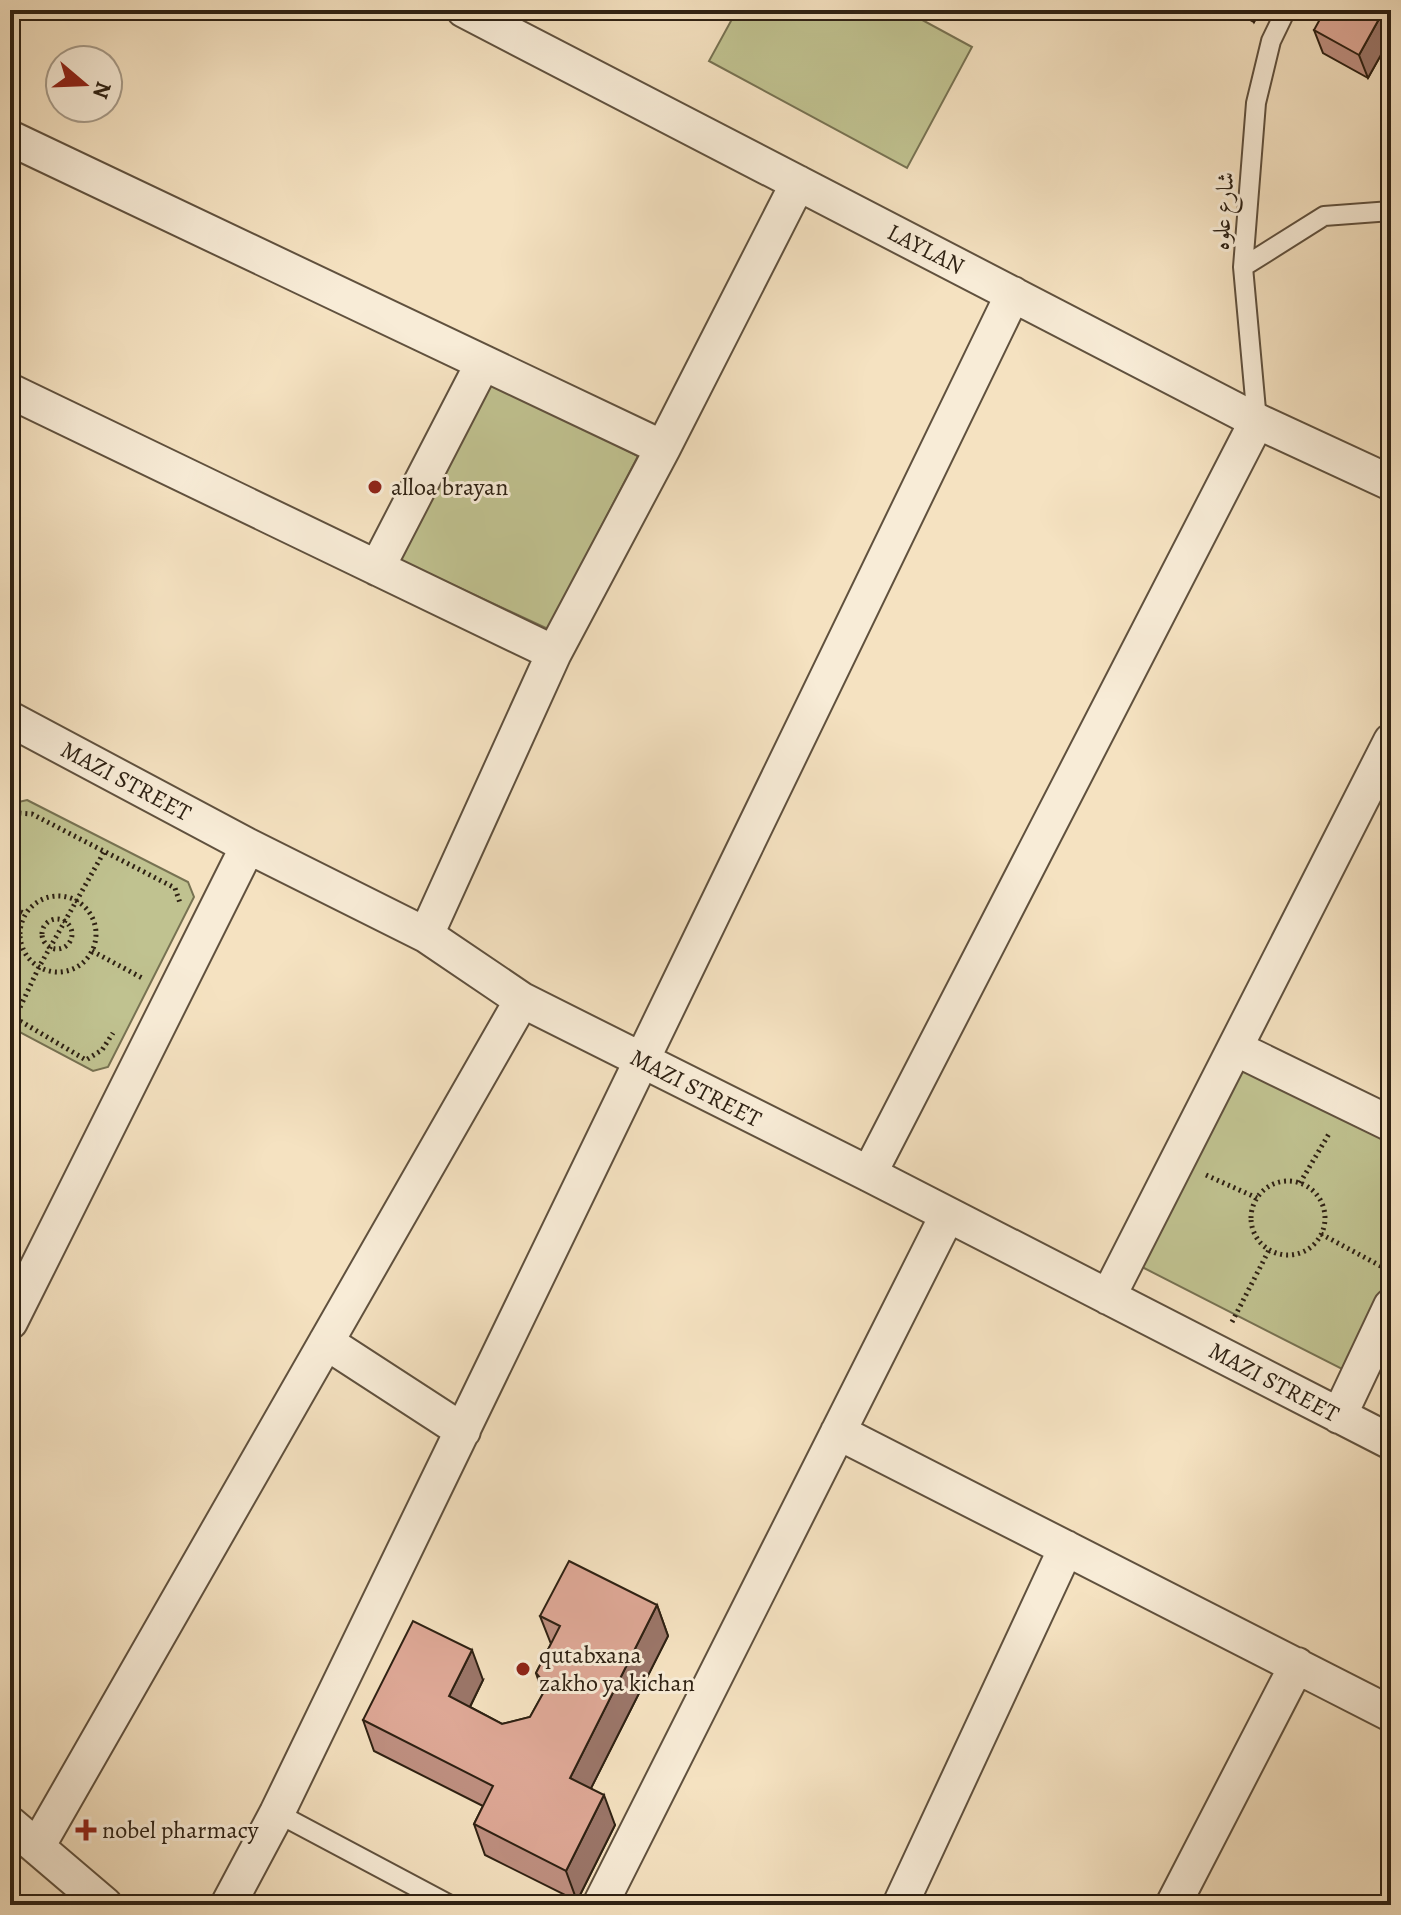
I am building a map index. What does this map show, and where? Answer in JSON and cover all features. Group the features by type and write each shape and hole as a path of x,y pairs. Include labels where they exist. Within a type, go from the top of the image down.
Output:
{"street":[{"name":"LAYLAN","path":"464,10 1257,421 1391,483"},
{"path":"10,138 663,448"},
{"path":"426,935 554,653 798,183"},
{"path":"228,1905 277,1813 1013,294"},
{"path":"377,568 483,363"},
{"path":"10,391 554,653"},
{"path":"869,1174 1257,421"},
{"name":"MAZI STREET","path":"11,723 426,935 522,1000 1391,1442"},
{"path":"1108,1297 1391,741"},
{"path":"10,1322 159,987 248,846"},
{"path":"37,1847 522,1000"},
{"path":"1235,1048 1391,1124"},
{"path":"600,1905 947,1216"},
{"path":"1339,1416 1391,1306"},
{"path":"326,1342 463,1431"},
{"path":"838,1432 1391,1714"},
{"path":"900,1905 1066,1548"},
{"path":"1173,1905 1297,1665"},
{"path":"10,1824 105,1905"}],"lane":[{"name":"شارع علوه","path":"1257,421 1243,267 1256,103 1271,41 1286,10"},
{"path":"1243,267 1324,216 1391,211"},
{"path":"277,1813 450,1905"}],"path":[{"path":"10,827 17,813 32,814 175,888 180,903 174,915"},
{"path":"104,852 13,1016 86,1060 102,1050 116,1027"},
{"path":"57,895 76,901 90,914 95,926 92,951 85,961 74,968 63,971 39,967 29,960 20,938 20,926 25,914 33,904 44,898 57,895"},
{"path":"10,906 25,914"},
{"path":"51,920 65,921 72,934 69,944 60,949 50,947 42,936 44,927 51,920"},
{"path":"92,951 159,987"},
{"path":"150,966 159,987"},
{"path":"137,991 159,987"},
{"path":"1300,1183 1347,1103"},
{"path":"1176,1161 1257,1198"},
{"path":"1276,1183 1300,1183 1311,1189 1319,1199 1324,1222 1321,1234 1304,1251 1280,1254 1269,1250 1260,1242 1251,1221 1257,1198 1276,1183"},
{"path":"1321,1234 1391,1272"},
{"path":"1217,1351 1269,1250"}],"green space":[{"path":"737,10 904,10 972,47 907,168 709,61"},
{"path":"488,379 638,456 548,629 395,558"},
{"path":"27,800 188,882 194,897 108,1067 93,1071 10,1027 10,804"},
{"path":"1245,1063 1391,1138 1391,1273 1342,1369 1142,1267"}],"building":[{"path":"1325,10 1384,10 1359,55 1314,30"},
{"path":"569,1561 657,1605 570,1778 604,1795 566,1871 474,1824 493,1786 363,1720 413,1621 472,1650 449,1696 502,1724 530,1717 547,1686 536,1673 560,1626 540,1616"}],"place":[{"name":"alloa brayan","path":"375,487"},
{"name":"qutabxana zakho ya kichan","path":"523,1669"},
{"name":"nobel pharmacy","path":"86,1830"}]}
